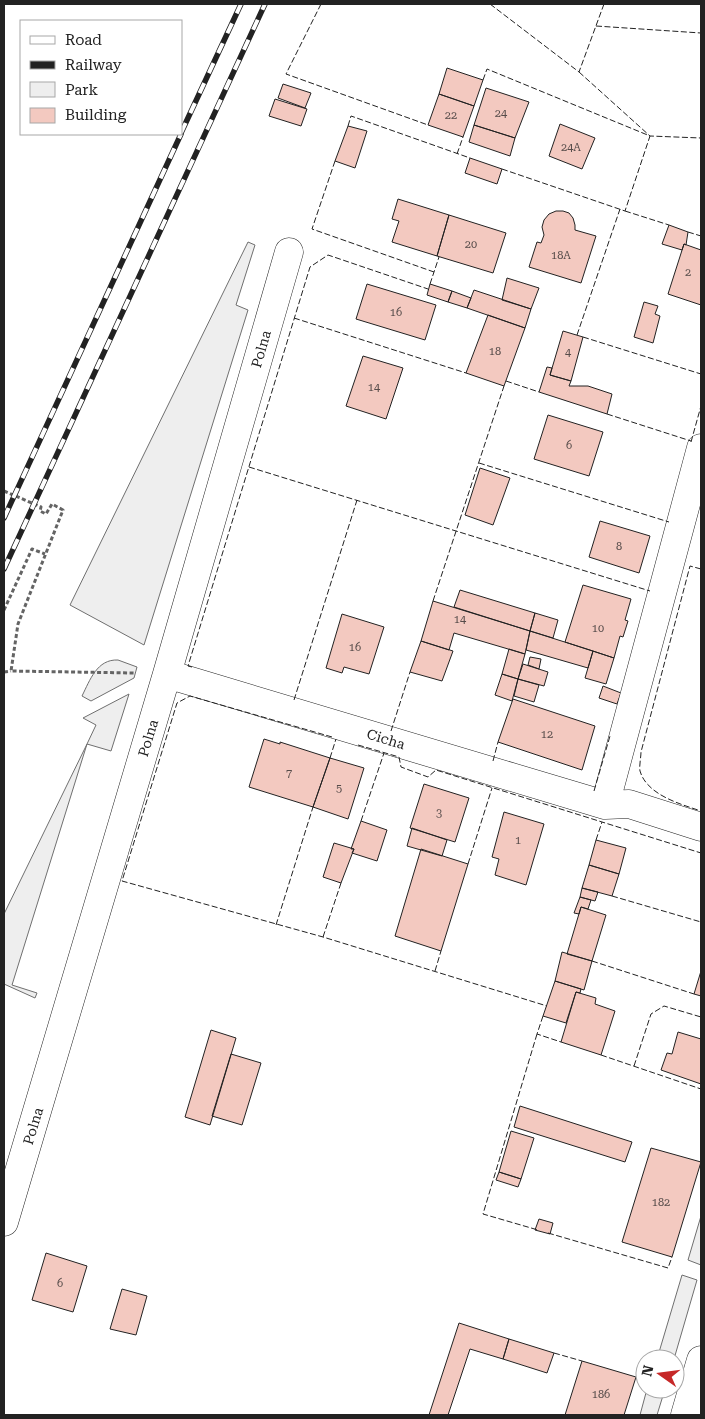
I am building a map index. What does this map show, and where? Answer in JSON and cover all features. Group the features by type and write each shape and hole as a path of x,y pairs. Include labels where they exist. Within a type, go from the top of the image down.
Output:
{"street":[{"name":"Polna","path":"4,1222 167,674 289,252"},
{"path":"606,804 701,448"},
{"name":"Cicha","path":"167,674 606,804 629,804 701,826"},
{"path":"684,1415 701,1360"}],"path":[{"path":"4,491 41,507 40,512 46,514 52,504 63,510 18,624 11,671"},
{"path":"4,610 32,549 45,554"},
{"path":"4,672 167,674"}],"green space":[{"path":"248,242 255,245 236,305 248,310 144,645 70,605"},
{"path":"118,660 137,667 134,678 91,701 82,696 91,677 99,667 105,663"},
{"path":"129,694 111,751 87,744 96,725 83,718"},
{"path":"87,744 12,985 37,993 35,998 4,984 4,914"},
{"path":"701,1216 701,1265 688,1260"},
{"path":"682,1275 697,1280 677,1349 660,1349"},
{"path":"644,1399 662,1399 657,1415 640,1415"}],"building":[{"path":"447,68 483,80 474,106 439,94"},
{"path":"283,84 311,93 305,108 278,98"},
{"path":"486,88 529,102 515,138 474,125"},
{"path":"439,94 474,106 463,137 428,125"},
{"path":"275,99 307,109 301,126 269,116"},
{"path":"560,124 595,138 582,169 549,156"},
{"path":"474,125 515,138 510,156 469,142"},
{"path":"348,126 367,131 355,168 335,161"},
{"path":"470,158 502,169 497,184 465,173"},
{"path":"398,199 449,215 437,256 392,242 399,221 392,219"},
{"path":"556,211 569,213 573,218 575,230 596,236 581,283 529,267 537,242 541,243 544,235 542,227 544,220 549,214"},
{"path":"449,215 506,233 493,273 437,256"},
{"path":"669,225 688,232 686,245 684,244 682,250 662,244"},
{"path":"684,244 701,250 701,305 668,294"},
{"path":"507,278 539,288 531,309 502,300"},
{"path":"367,284 436,305 425,340 356,319"},
{"path":"430,284 452,291 448,302 427,295"},
{"path":"474,290 531,309 525,328 467,308"},
{"path":"452,291 471,298 467,308 448,302"},
{"path":"644,302 658,306 655,314 660,316 653,343 634,337"},
{"path":"488,315 525,328 504,386 466,373"},
{"path":"563,331 583,337 571,381 550,375"},
{"path":"363,356 403,368 386,419 346,406"},
{"path":"547,367 552,368 550,375 571,381 569,386 588,386 612,394 607,414 539,392"},
{"path":"548,415 603,432 589,476 534,459"},
{"path":"480,468 510,478 493,525 465,515"},
{"path":"600,521 650,536 639,573 589,557"},
{"path":"583,585 631,599 625,620 628,621 623,637 620,636 614,658 565,642"},
{"path":"460,590 535,613 530,631 454,607"},
{"path":"433,601 530,631 525,654 454,633 449,650 421,641"},
{"path":"535,613 558,620 553,638 530,631"},
{"path":"342,614 384,627 369,674 344,667 342,673 326,668"},
{"path":"530,631 593,651 588,668 526,650"},
{"path":"421,641 453,651 442,681 410,672"},
{"path":"509,649 525,654 518,679 502,674"},
{"path":"593,651 614,658 606,684 585,678"},
{"path":"530,657 541,659 539,669 528,665"},
{"path":"523,664 548,672 544,686 518,679"},
{"path":"502,674 518,679 512,701 495,695"},
{"path":"518,679 539,685 534,702 514,696"},
{"path":"603,686 621,693 617,704 599,698"},
{"path":"513,699 595,726 582,770 498,742"},
{"path":"264,739 280,744 280,742 330,758 313,807 249,787"},
{"path":"330,758 364,768 348,819 313,807"},
{"path":"424,784 469,798 455,842 410,828"},
{"path":"504,812 544,824 526,885 495,875 499,859 492,857"},
{"path":"361,821 387,830 377,861 352,853 354,849 351,849"},
{"path":"412,828 447,840 442,856 407,846"},
{"path":"596,840 626,848 619,874 589,865"},
{"path":"334,843 354,849 341,883 323,877"},
{"path":"421,849 468,864 441,951 395,936"},
{"path":"589,865 619,874 612,896 582,888"},
{"path":"582,888 598,892 595,901 580,897"},
{"path":"580,897 591,900 588,909 581,907 579,914 574,913"},
{"path":"581,907 606,915 592,961 567,954"},
{"path":"562,952 592,961 584,990 555,981"},
{"path":"701,971 701,996 694,994"},
{"path":"555,981 581,989 580,993 576,992 566,1023 543,1016"},
{"path":"576,992 596,998 595,1004 615,1011 601,1055 561,1042"},
{"path":"211,1030 236,1038 210,1125 185,1117"},
{"path":"678,1032 701,1039 701,1084 661,1070 667,1053 672,1054"},
{"path":"231,1054 261,1063 242,1125 212,1116"},
{"path":"520,1106 632,1142 625,1162 514,1127"},
{"path":"511,1131 534,1138 521,1179 499,1172"},
{"path":"651,1148 701,1162 672,1257 622,1242"},
{"path":"499,1172 521,1179 518,1187 496,1180"},
{"path":"539,1219 553,1223 550,1234 535,1230"},
{"path":"46,1253 87,1266 73,1312 32,1300"},
{"path":"122,1289 147,1296 136,1335 110,1329"},
{"path":"459,1323 509,1339 503,1359 470,1349 448,1415 429,1415"},
{"path":"509,1339 554,1353 547,1373 503,1359"},
{"path":"582,1361 635,1377 624,1415 565,1415"}],"railway":[{"path":"182,131 241,4"},
{"path":"4,569 265,4"},
{"path":"4,518 181,135"}],"fence":[{"path":"321,4 286,74 428,125"},
{"path":"490,4 579,72 604,4"},
{"path":"596,26 701,33"},
{"path":"483,80 487,69 650,136 625,211 502,169"},
{"path":"579,72 650,136 701,138"},
{"path":"348,126 351,116 470,158"},
{"path":"457,154 463,137"},
{"path":"335,161 312,229 434,272"},
{"path":"577,335 620,209"},
{"path":"625,211 669,225"},
{"path":"688,232 701,236"},
{"path":"192,667 188,666 310,267 328,255 428,289"},
{"path":"430,284 439,257"},
{"path":"294,318 466,373"},
{"path":"583,337 701,374"},
{"path":"506,381 539,392"},
{"path":"433,601 504,386"},
{"path":"691,442 701,406"},
{"path":"607,414 691,441"},
{"path":"479,463 669,522"},
{"path":"249,467 650,591"},
{"path":"294,700 357,500"},
{"path":"701,569 690,566 641,752 640,767 644,779 657,792 674,802 701,811"},
{"path":"391,731 410,672"},
{"path":"332,737 190,696 177,703 122,881 323,937 547,1006"},
{"path":"594,791 610,736"},
{"path":"330,758 336,739"},
{"path":"493,761 498,742"},
{"path":"358,745 399,757 401,767 428,777 436,770 701,853"},
{"path":"361,821 384,753"},
{"path":"468,864 492,788"},
{"path":"276,925 313,807"},
{"path":"596,840 602,822"},
{"path":"323,937 341,883"},
{"path":"612,896 701,922"},
{"path":"435,971 441,951"},
{"path":"592,961 694,994"},
{"path":"634,1066 651,1014 664,1006 701,1017"},
{"path":"543,1016 537,1034 561,1042"},
{"path":"537,1034 483,1214 538,1230"},
{"path":"601,1055 701,1089"},
{"path":"548,1233 668,1268 672,1257"},
{"path":"554,1353 582,1361"}]}
